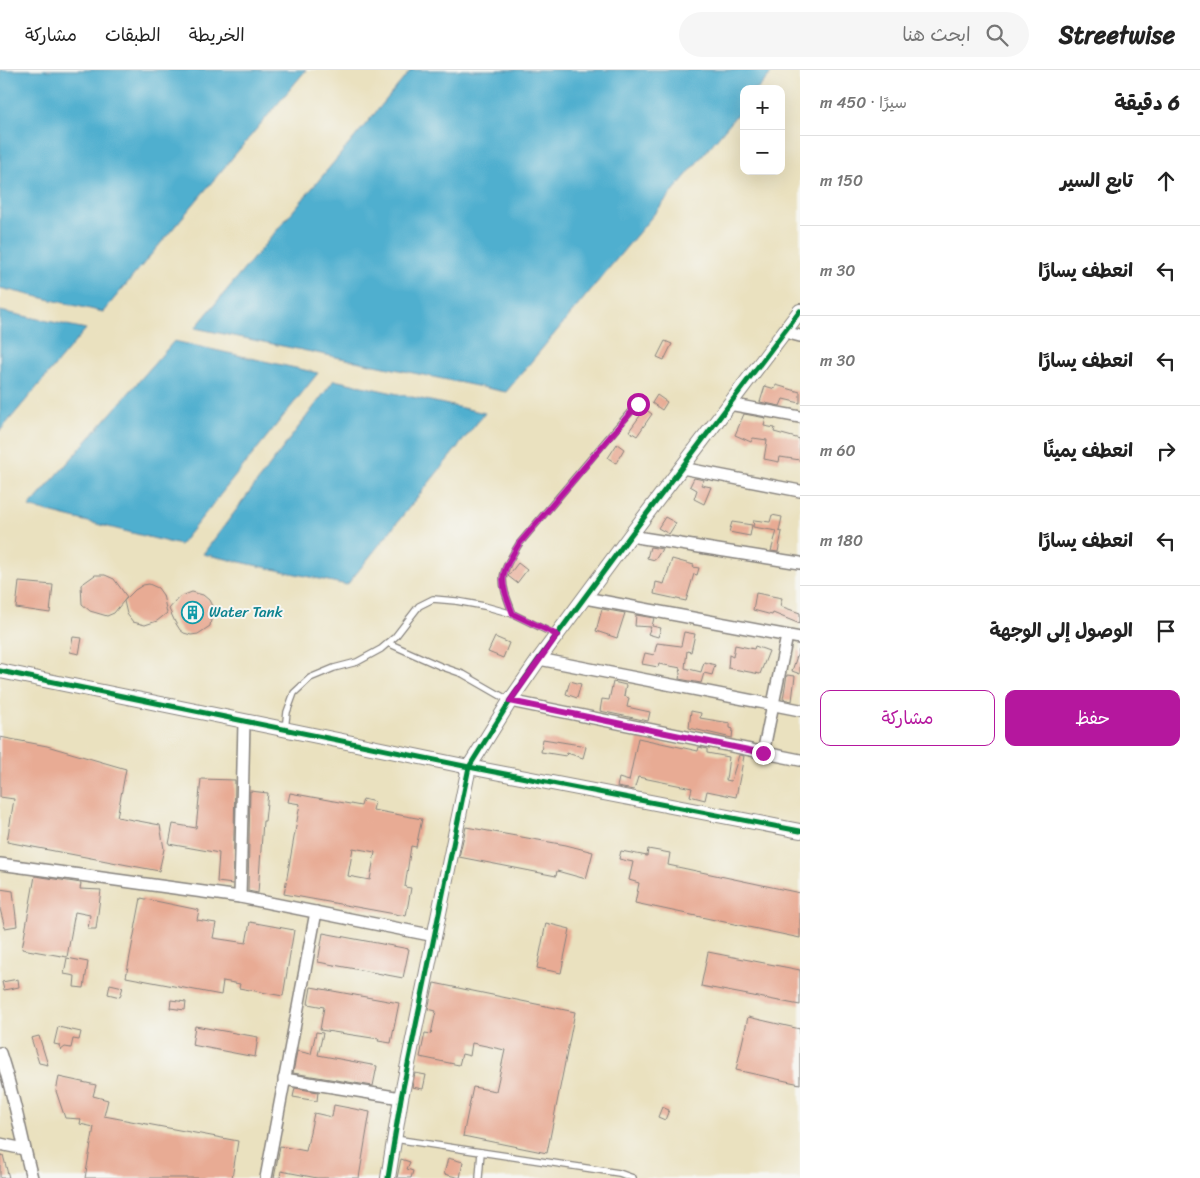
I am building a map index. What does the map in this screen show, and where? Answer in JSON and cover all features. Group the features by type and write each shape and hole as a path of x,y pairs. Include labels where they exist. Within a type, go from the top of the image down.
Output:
{"street":[{"path":"388,1178 401,1098 469,767 539,659 800,312"},
{"path":"785,332 800,336"},
{"path":"729,404 800,417"},
{"path":"682,468 800,491"},
{"path":"630,536 800,560"},
{"path":"585,598 800,638"},
{"path":"763,753 787,636"},
{"path":"539,659 800,710"},
{"path":"0,671 244,722 800,831"},
{"path":"510,701 800,760"},
{"path":"240,897 244,722"},
{"path":"0,864 240,897 435,936"},
{"path":"266,1178 316,912"},
{"path":"0,1053 4,1076 32,1178"},
{"path":"284,1078 401,1098"},
{"path":"0,1144 24,1149"}],"lane":[{"path":"513,614 502,582 505,568 519,544 638,404"},
{"path":"285,730 287,712 294,692 310,678 334,668 357,662 388,643 395,637 419,606 433,599 475,604 513,614 557,635"},
{"path":"388,643 440,666 464,674 510,701"},
{"path":"395,1139 620,1172 633,1178"},
{"path":"479,1178 482,1152"}],"water":[{"path":"0,70 306,70 103,312 0,288"},
{"path":"411,70 774,70 761,85 740,85 740,111 506,392 195,328"},
{"path":"0,311 86,329 0,431"},
{"path":"174,341 318,373 180,545 29,507"},
{"path":"334,380 485,413 347,585 203,554"}],"building":[{"path":"665,341 672,344 664,360 657,357"},
{"path":"776,385 800,392 800,403 783,399 780,406 760,402 765,386 775,389"},
{"path":"657,395 667,402 662,410 652,403"},
{"path":"645,409 652,414 637,436 629,431"},
{"path":"744,414 766,418 764,426 775,428 774,432 800,439 800,460 780,457 779,462 764,459 767,440 753,438 751,442 735,435"},
{"path":"617,444 624,449 616,463 608,458"},
{"path":"694,478 704,480 701,485 711,487 704,504 694,499 697,490 690,486"},
{"path":"772,515 782,517 779,531 782,532 778,552 771,551 777,531 753,527 754,520 770,522"},
{"path":"665,517 676,523 669,534 658,528"},
{"path":"732,522 752,525 750,536 729,532"},
{"path":"650,547 662,549 655,560 647,558"},
{"path":"672,559 699,568 697,575 694,574 686,601 654,594 656,582 664,584"},
{"path":"518,563 527,570 517,583 508,576"},
{"path":"95,575 105,575 114,579 127,597 114,613 107,616 90,611 82,604 81,585"},
{"path":"19,582 53,585 50,613 16,608"},
{"name":"Water Tank","path":"149,584 158,588 163,595 167,613 157,621 145,625 133,622 127,614 124,601 135,590"},
{"name":"Water Tank","path":"192,592 203,595 209,600 213,608 210,626 198,634 191,635 180,630 169,609 179,597"},
{"path":"756,593 782,598 780,606 800,613 800,624 773,613 772,615 753,610"},
{"path":"602,609 625,613 617,638 596,631"},
{"path":"636,615 654,618 652,626 661,628 658,637 648,634 651,627 635,626"},
{"path":"684,632 695,634 691,652 687,651 685,668 701,672 704,662 715,665 712,675 704,673 701,683 679,679 681,668 659,664 658,667 642,664 645,653 654,655 657,643 681,646"},
{"path":"73,637 82,638 79,654 70,652"},
{"path":"495,637 509,643 503,658 488,652"},
{"path":"735,645 754,649 755,646 769,651 760,674 728,668 729,655 733,657"},
{"path":"800,650 800,674 792,671"},
{"path":"787,675 795,676 792,701 783,699"},
{"path":"570,681 581,684 577,698 566,694"},
{"path":"613,682 626,685 624,696 629,698 627,707 650,712 648,721 600,711 602,699 609,700"},
{"path":"691,711 701,713 700,718 730,723 730,728 733,729 732,738 689,728"},
{"path":"0,737 47,746 126,769 117,817 160,825 164,849 159,871 7,842 14,799 0,797"},
{"path":"638,738 698,751 699,747 707,749 707,753 729,757 726,780 731,781 739,755 744,756 736,797 707,791 705,800 690,796 692,788 638,777 634,790 617,787 619,778 629,781"},
{"path":"543,739 586,747 583,758 567,753 566,756 541,752"},
{"path":"201,779 235,780 233,884 217,882 219,853 169,844 173,824 196,828"},
{"path":"250,791 268,793 265,821 263,821 258,893 248,891"},
{"path":"290,793 361,806 363,799 375,802 373,810 422,819 416,847 411,846 405,887 411,888 406,916 284,894 300,804 288,802","holes":["353,848 375,852 370,880 348,876"]},
{"path":"466,827 566,845 593,852 586,879 557,871 556,876 459,857"},
{"path":"648,849 670,853 668,865 800,893 800,938 635,903 639,883 629,880 633,862 619,859 621,851 647,856"},
{"path":"35,876 81,883 80,889 101,890 96,929 88,929 90,915 75,912 67,957 22,949"},
{"path":"0,889 13,891 17,926 5,928 0,909"},
{"path":"141,898 199,910 197,920 216,923 213,938 246,943 250,922 294,930 283,996 239,988 240,984 223,981 221,995 126,977"},
{"path":"546,923 570,929 561,973 537,968"},
{"path":"323,933 409,949 403,978 318,962"},
{"path":"708,952 800,970 800,1005 701,986"},
{"path":"67,958 88,962 84,988 74,987 75,976 64,974"},
{"path":"18,979 19,987 4,990 2,982"},
{"path":"434,983 575,1012 547,1153 463,1136 473,1087 496,1091 505,1050 472,1043 470,1056 462,1054 459,1065 420,1057 425,1033 431,1034 436,1011 428,1009"},
{"path":"110,984 123,987 120,997 108,994"},
{"path":"311,987 399,1003 391,1043 378,1041 379,1039 320,1030 324,1007 308,1004"},
{"path":"171,1000 186,1002 185,1010 170,1008"},
{"path":"748,1017 800,1029 800,1084 736,1070"},
{"path":"195,1026 258,1037 255,1057 192,1045"},
{"path":"58,1027 81,1032 79,1040 73,1039 71,1048 65,1047 61,1050 59,1045 54,1044"},
{"path":"316,1032 323,1033 318,1055 377,1066 373,1086 293,1073 297,1051 311,1054"},
{"path":"39,1036 48,1065 39,1063 31,1038"},
{"path":"415,1073 426,1075 423,1089 412,1087"},
{"path":"59,1077 96,1085 93,1096 108,1100 104,1116 238,1141 232,1178 85,1178 94,1127 80,1124 81,1119 65,1118 56,1091"},
{"path":"295,1088 318,1092 317,1101 293,1097"},
{"path":"334,1105 370,1112 359,1178 317,1178 281,1171 280,1178 274,1178 280,1146 306,1151 314,1113 332,1117"},
{"path":"662,1107 669,1110 665,1120 658,1117"},
{"path":"3,1155 9,1178 0,1178 0,1156"},
{"path":"448,1158 463,1162 460,1178 444,1174"},
{"path":"401,1159 410,1162 407,1169 413,1171 411,1178 397,1178"}],"cycle path":[{"path":"388,1178 401,1098 469,767 539,659 800,311"},
{"path":"0,671 469,767 800,831"}],"place":[{"name":"Water Tank","path":"193,612"}],"route":[{"path":"638,404 519,544 505,568 502,582 513,614 557,635 510,701 763,753"}]}
